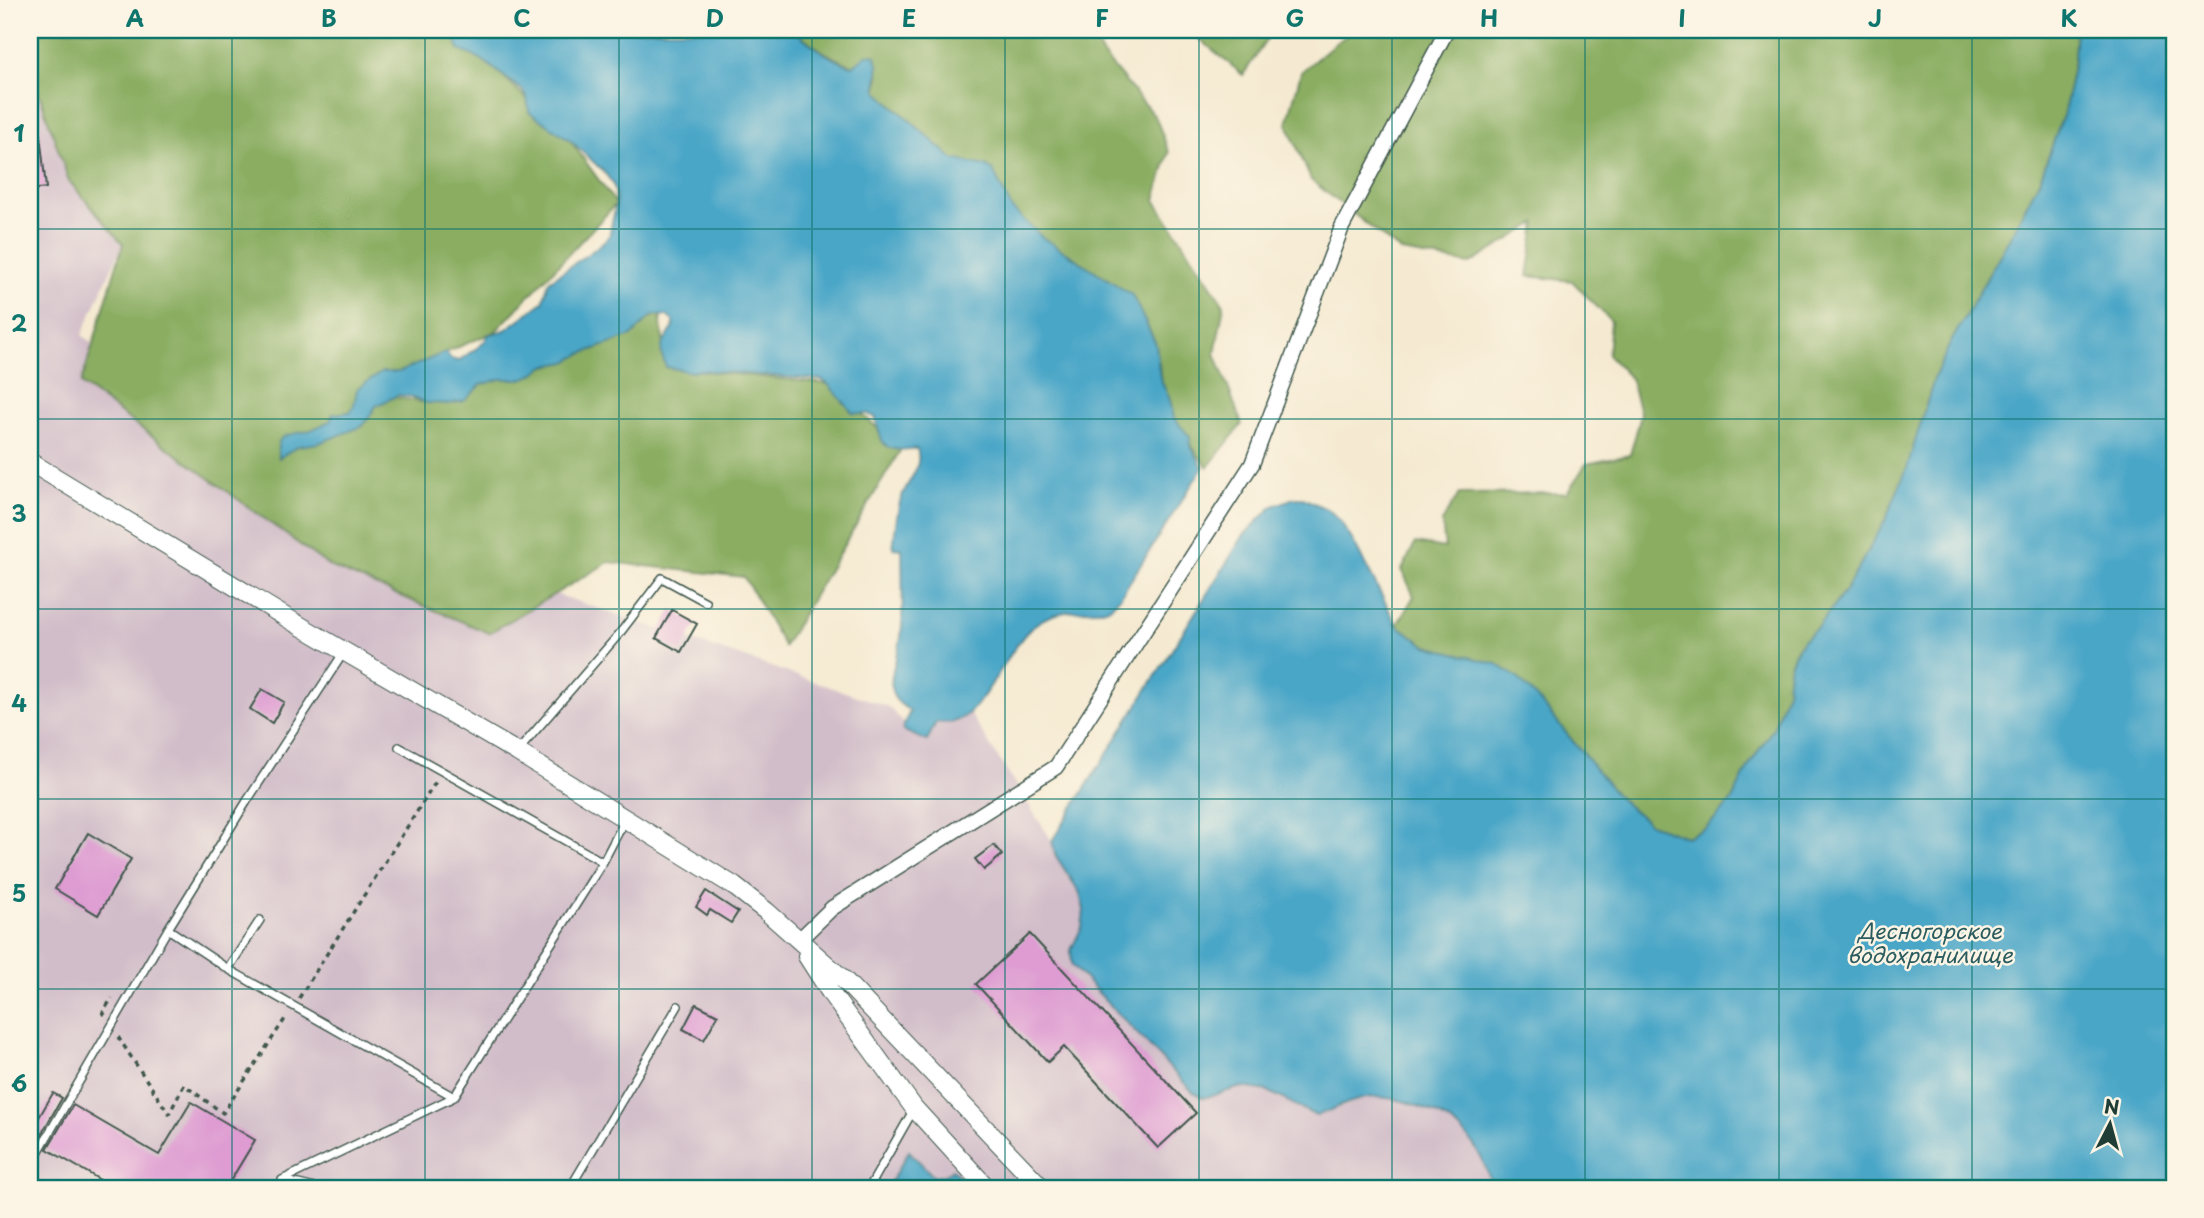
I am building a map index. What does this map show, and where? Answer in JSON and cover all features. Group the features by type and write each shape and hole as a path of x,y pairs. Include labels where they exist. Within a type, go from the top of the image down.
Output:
{"street":[{"path":"798,941 832,908 1056,767 1252,464 1342,227 1447,30"},
{"path":"30,462 517,752 733,886 766,911 844,980 1042,1188"},
{"path":"798,941 832,995 914,1108 987,1188"}],"lane":[{"path":"517,752 620,633 662,578 706,602"},
{"path":"30,1166 168,929 344,651"},
{"path":"399,747 603,862"},
{"path":"315,1188 282,1180 454,1097 603,862 626,818"},
{"path":"228,969 260,920"},
{"path":"168,929 228,969 454,1097"},
{"path":"570,1188 678,1006"},
{"path":"869,1188 914,1108"},
{"path":"30,1178 47,1188"}],"path":[{"path":"117,989 103,1012 169,1114 184,1086 223,1113 442,772"}],"shaded area":[{"path":"30,49 143,198 82,335 263,495 889,707 904,724 966,708 1052,841 1056,856 1081,893 1084,910 1082,927 1071,950 1072,965 1203,1098 1242,1087 1268,1091 1316,1116 1370,1097 1413,1104 1437,1113 1460,1127 1478,1150 1492,1188 30,1188"}],"green space":[{"path":"30,30 455,30 570,140 616,204 496,331 359,390 426,403 660,314 666,367 828,384 901,449 784,646 744,577 609,562 489,633 329,566 81,384 123,244 69,181 30,73"},
{"path":"795,30 1089,30 1102,54 1156,118 1169,152 1155,200 1224,305 1215,353 1242,424 1208,467 1174,418 1163,391 1159,362 931,166 877,91 879,75 834,57 814,46"},
{"path":"1189,30 1273,30 1243,75"},
{"path":"1355,30 2076,30 2074,60 2065,110 2041,177 1935,376 1907,468 1886,519 1846,590 1794,654 1789,669 1787,691 1774,727 1749,766 1731,802 1705,829 1686,837 1650,824 1620,799 1601,777 1458,655 1427,646 1397,625 1414,596 1402,570 1415,543 1445,548 1442,522 1459,494 1567,493 1586,464 1630,455 1641,415 1630,378 1608,355 1611,321 1572,281 1528,276 1536,223 1470,264 1402,252 1311,180 1287,124 1301,72"}],"water":[{"path":"447,30 793,30 845,64 853,66 866,55 874,54 878,68 877,91 953,159 986,166 993,171 1012,209 1042,237 1132,295 1156,344 1160,378 1170,400 1174,418 1190,437 1190,445 1203,467 1120,597 1106,609 1062,613 1047,617 1033,626 1019,641 971,711 956,721 936,722 927,741 902,730 910,711 895,698 891,684 902,626 902,549 893,548 902,495 918,463 917,449 897,450 889,447 882,441 875,417 853,413 822,380 699,370 692,372 666,367 661,350 673,328 673,321 667,316 654,315 632,336 581,354 567,362 545,366 522,379 500,379 481,385 464,401 449,404 426,403 413,397 398,395 376,406 363,426 319,443 298,446 279,458 278,443 284,436 316,428 330,421 333,414 350,412 357,389 382,372 399,372 446,352 451,359 459,361 479,346 488,335 505,330 543,302 549,281 609,237 616,204 613,184 604,172 570,140 529,112 527,97 522,90 481,59 459,50"},
{"name":"Десногорское водохранилище","path":"2076,30 2174,30 2174,1188 1492,1188 1482,1158 1466,1135 1444,1118 1410,1103 1373,1097 1351,1102 1316,1116 1268,1091 1242,1087 1203,1098 1192,1091 1072,965 1071,950 1082,927 1084,910 1080,893 1056,856 1052,841 1244,535 1273,506 1294,498 1303,498 1329,510 1353,541 1397,625 1427,646 1497,664 1519,679 1620,799 1650,824 1686,837 1705,829 1731,802 1749,766 1774,727 1787,691 1789,669 1794,655 1803,640 1817,628 1846,590 1886,519 1907,468 1935,376 2041,177 2065,110 2074,60"},
{"path":"909,1151 933,1176 945,1175 952,1169 971,1188 887,1188"}],"building":[{"path":"30,125 39,125 46,188 30,190"},
{"path":"672,610 697,624 681,652 656,638"},
{"path":"262,689 284,702 272,723 250,709"},
{"path":"88,833 131,859 98,915 55,889"},
{"path":"994,845 1002,855 984,870 975,859"},
{"path":"706,891 738,912 731,923 710,910 707,915 696,907"},
{"path":"1030,934 1196,1113 1158,1148 1064,1047 1048,1062 976,984"},
{"path":"696,1004 718,1015 704,1040 683,1029"},
{"path":"53,1093 62,1098 37,1142 30,1138 30,1133"},
{"path":"191,1102 255,1140 226,1188 114,1188 47,1149 73,1105 159,1155"}]}
